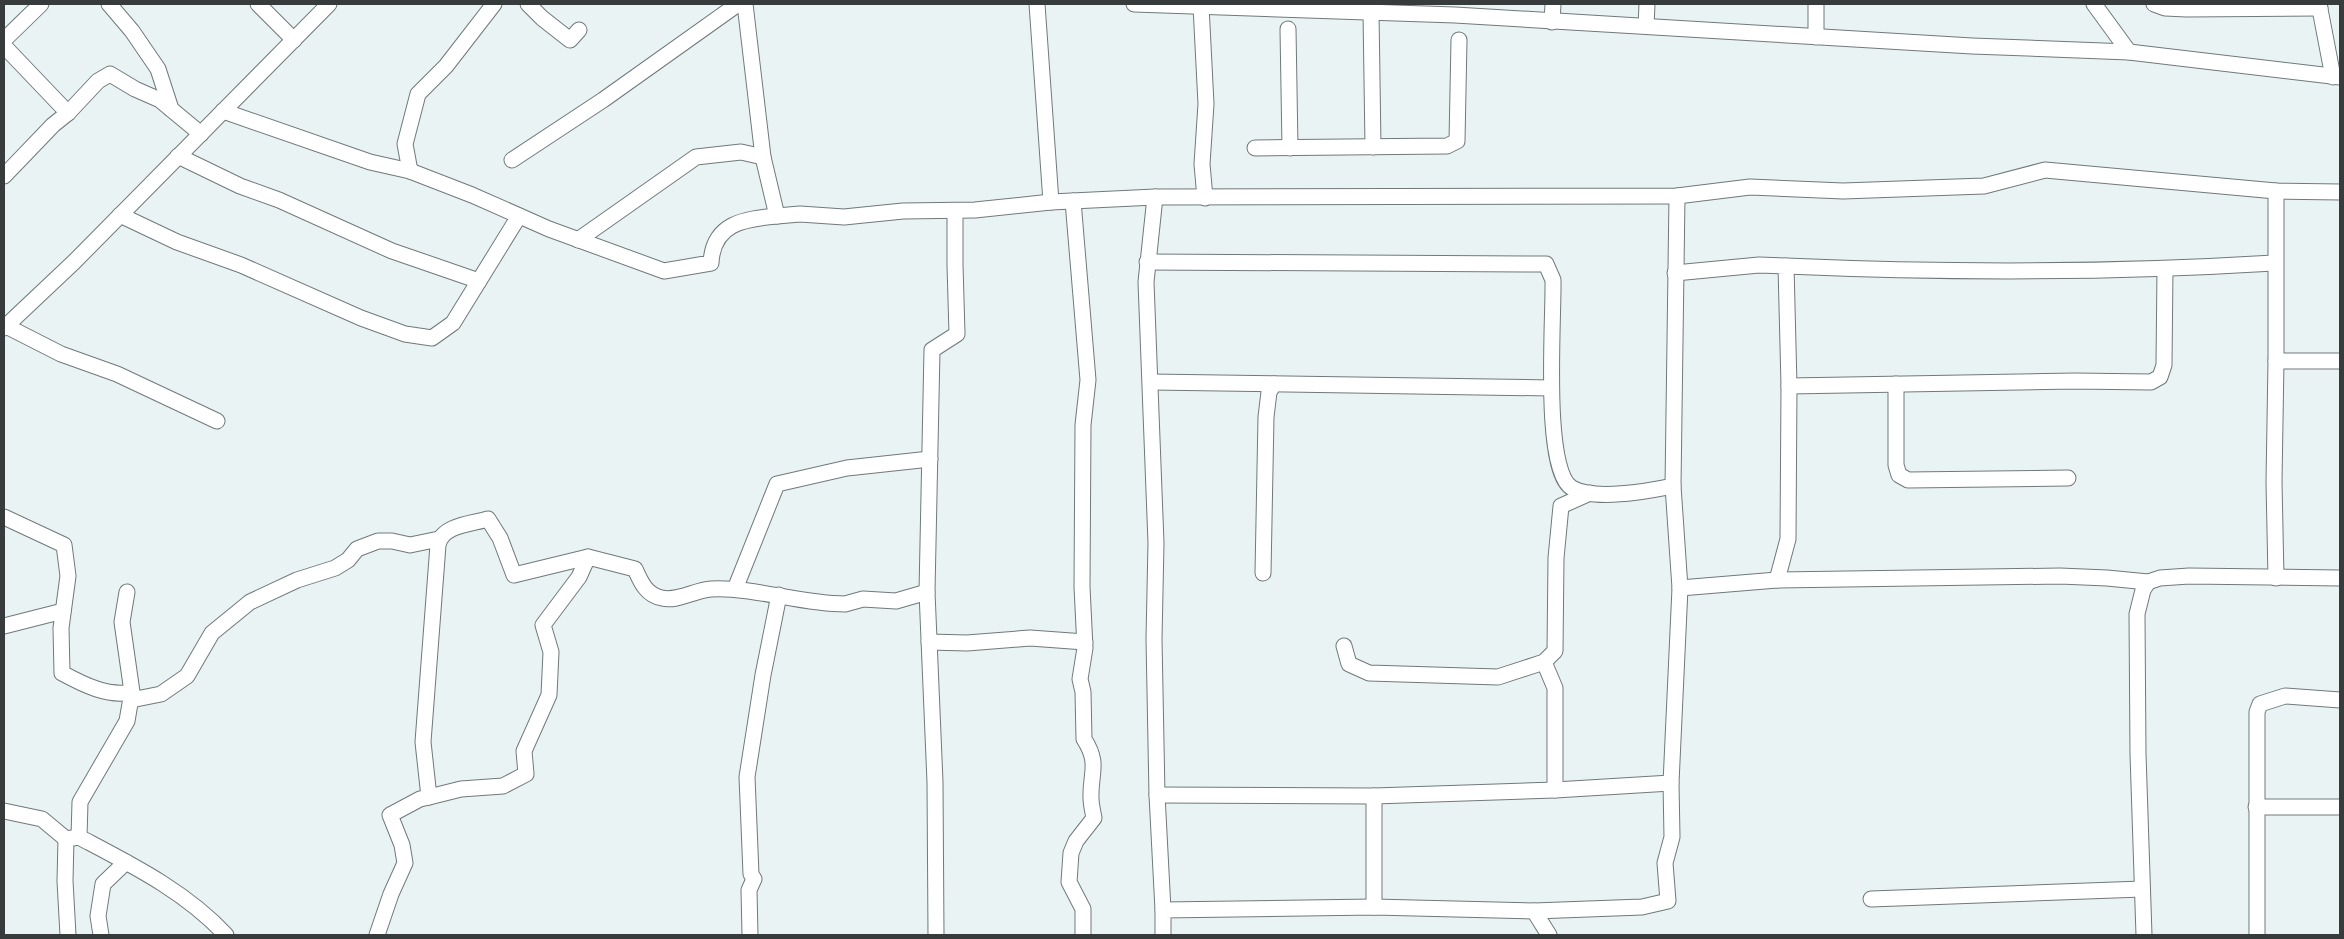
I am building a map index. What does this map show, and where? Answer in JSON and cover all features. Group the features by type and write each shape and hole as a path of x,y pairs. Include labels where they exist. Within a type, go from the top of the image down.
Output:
{"street":[{"path":"4,40 42,4"},
{"path":"109,4 132,31 158,69 172,110"},
{"path":"258,4 294,40"},
{"path":"217,421 117,374 60,354 5,327 120,215 329,4"},
{"path":"410,171 404,144 418,94 446,66 494,4"},
{"path":"528,4 542,18 570,40 579,30"},
{"path":"512,160 603,100 738,4"},
{"path":"745,4 763,157 777,216"},
{"path":"1038,4 1050,202"},
{"path":"1134,4 1455,15 1816,37 2129,52 2336,77 2320,6 2188,9 2166,8 2154,4"},
{"path":"1552,22 1553,4"},
{"path":"1646,26 1647,4"},
{"path":"1816,4 1816,37"},
{"path":"2094,4 2129,52"},
{"path":"1201,6 1206,104 1202,164 1205,198"},
{"path":"1371,12 1372,147"},
{"path":"1288,29 1290,148"},
{"path":"1254,148 1447,146 1456,141 1459,40"},
{"path":"4,46 68,113"},
{"path":"4,176 98,81 110,74 135,89 160,100 200,134"},
{"path":"222,111 370,162 410,171 472,194 578,240 664,271 710,263 711,251 724,229 750,218 800,214 844,217 903,212 1021,207 1050,202 1155,198 1676,196 1750,188 1843,191 1984,186 2045,170 2276,191 2340,192"},
{"path":"578,240 696,157 741,152 763,157"},
{"path":"178,156 240,186 279,200 392,251 479,281"},
{"path":"2276,191 2274,263 2276,578"},
{"path":"1163,910 1374,907 1534,911 1642,907 1668,901 1665,863 1672,837 1671,783 1680,588 1673,486 1676,196"},
{"path":"1155,198 1146,282 1151,382 1151,461 1156,543 1154,639 1157,795 1163,935"},
{"path":"1073,201 1088,380 1083,425 1082,586 1085,642 1080,679 1083,692 1084,739 1088,745 1095,771 1091,798 1094,818 1076,841 1070,854 1068,882 1083,909 1083,935"},
{"path":"936,935 935,782 927,592 932,350 958,334 955,211"},
{"path":"120,215 178,242 241,265 361,318 405,334 432,338 453,323 519,216"},
{"path":"1147,262 1546,264 1552,280 1551,388 1555,457 1563,477 1571,488 1590,493 1638,494 1673,486"},
{"path":"1675,273 1759,265 1860,269 2165,269 2274,263"},
{"path":"1778,580 1788,539 1789,386 1786,266"},
{"path":"1789,386 2151,382 2160,377 2164,365 2165,269"},
{"path":"2276,361 2340,361"},
{"path":"1151,382 1551,388"},
{"path":"1263,573 1266,417 1269,392 1274,384"},
{"path":"1896,384 1896,465 1900,475 1908,480 2068,478"},
{"path":"735,589 777,484 847,468 930,459"},
{"path":"1344,646 1349,664 1369,673 1498,677 1544,662 1554,651 1556,558 1561,506 1590,493"},
{"path":"4,516 64,545 68,576 61,628 62,673 82,684 118,695 131,696 160,694 186,676 212,634 250,602 297,580 335,568 348,560 357,549 378,541 392,540 410,545 439,539"},
{"path":"429,797 423,742 439,539 445,531 488,518 500,538 514,575 588,557 635,569 645,590 661,598 671,599 709,589 735,589 845,604 863,599 896,601 927,592"},
{"path":"377,935 391,894 405,863 402,845 390,815 420,799 462,789 503,786 526,774 524,751 549,695 551,652 542,625 579,577 588,557"},
{"path":"1680,588 1778,580 2060,576 2148,582 2160,578 2189,576 2340,578"},
{"path":"2144,935 2138,754 2137,614 2143,590 2148,582"},
{"path":"68,935 65,881 80,802 127,721 131,696 122,622 127,592"},
{"path":"750,935 749,890 754,879 751,874 747,777 763,675 779,595"},
{"path":"4,626 63,611"},
{"path":"929,642 967,643 1030,638 1085,642"},
{"path":"1544,662 1555,688 1555,790"},
{"path":"2257,935 2257,712 2260,704 2285,696 2340,700"},
{"path":"1157,795 1374,796 1555,790 1671,783"},
{"path":"1374,796 1374,907"},
{"path":"2256,807 2340,808"},
{"path":"4,811 42,819 72,838 126,862 156,878 206,914 226,935"},
{"path":"101,935 98,916 103,884 126,862"},
{"path":"1871,899 2142,889"},
{"path":"1534,911 1549,935"}]}
